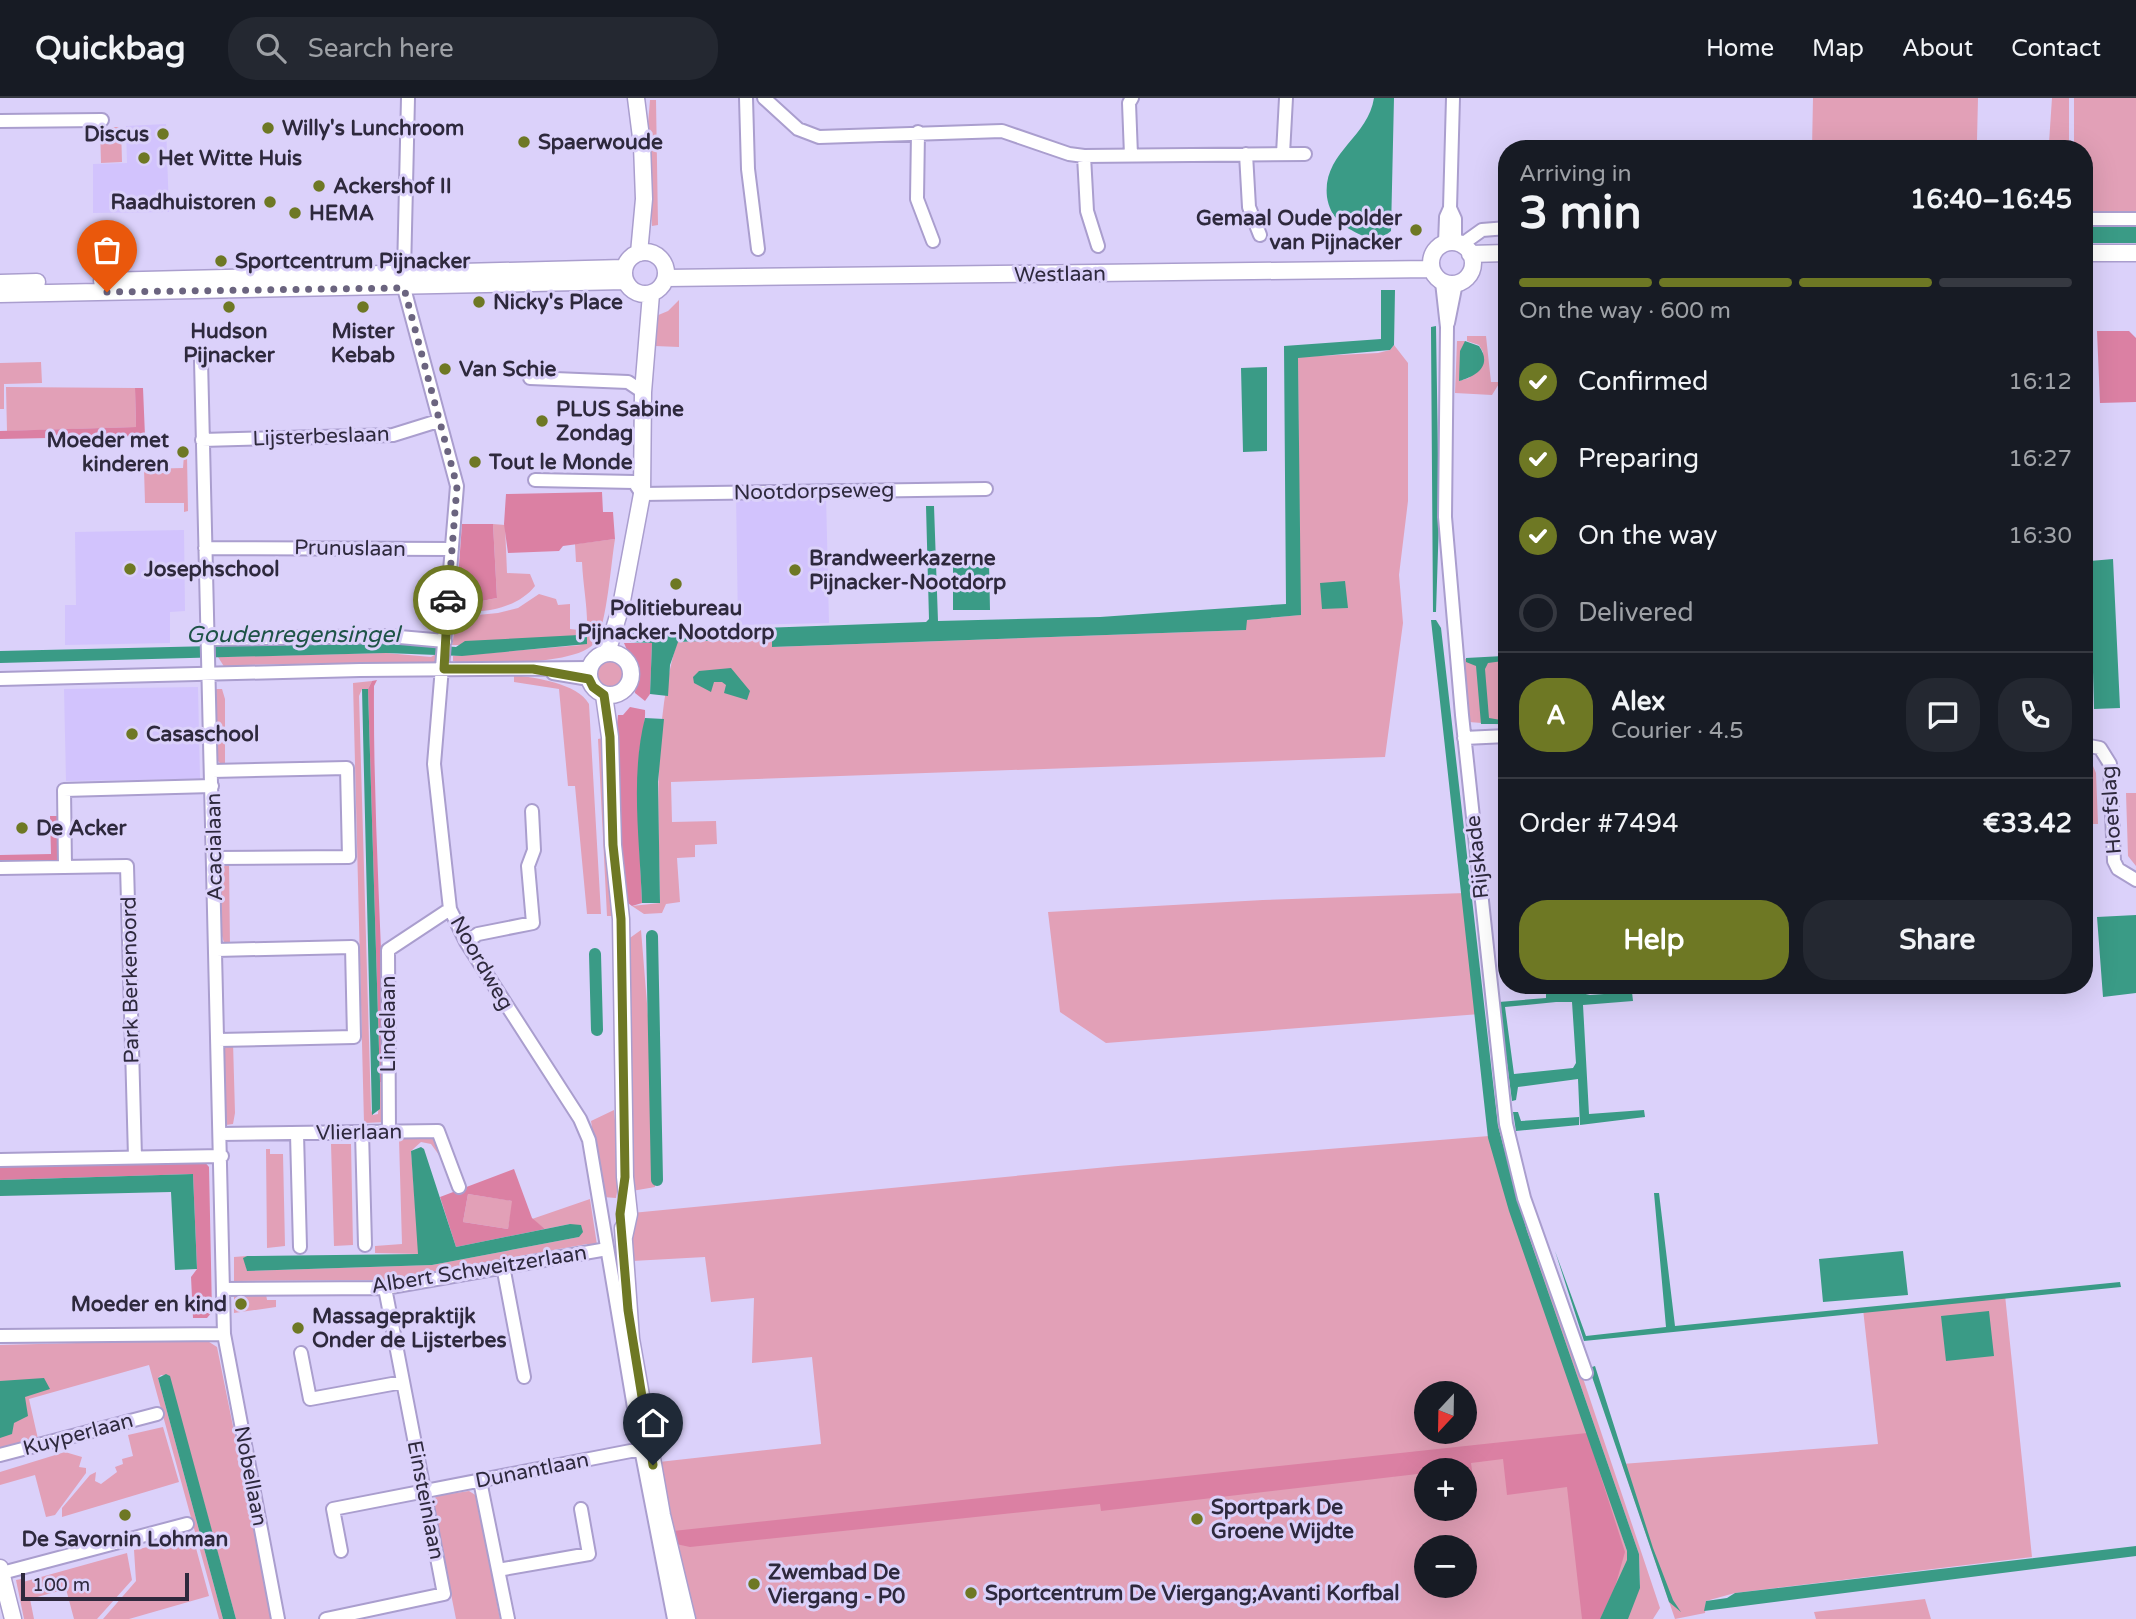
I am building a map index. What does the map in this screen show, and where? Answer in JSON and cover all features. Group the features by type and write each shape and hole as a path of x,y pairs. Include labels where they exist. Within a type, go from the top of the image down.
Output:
{"main road":[{"path":"636,98 642,145 645,253"},
{"path":"642,145 646,98"},
{"path":"1461,250 1466,278 1449,283 1432,263 1461,250 1498,252"},
{"path":"1461,250 1498,260"},
{"path":"624,274 629,258 645,253 659,257 666,273 661,288 645,294"},
{"path":"2093,253 2136,253"},
{"name":"Westlaan","path":"666,273 784,276 1336,271 1432,263"},
{"path":"0,295 624,274 645,294 645,345 638,488 630,556 613,654"},
{"path":"0,283 404,280"},
{"path":"613,654 628,663 631,677 625,690 610,695 593,687 589,673 595,659 613,654"},
{"name":"Noordweg","path":"610,695 613,845 621,919 625,1177 620,1209 631,1339 677,1619"},
{"name":"Noordweg","path":"662,1515 687,1619"},
{"path":"1,1571 4,1596 13,1619"}],"street":[{"name":"Noordweg","path":"408,98 404,280 438,421 457,486 434,764 450,909 466,942 584,1129 592,1153 641,1449 677,1619"},
{"path":"746,98 748,169 758,249"},
{"path":"764,98 798,129 812,135 1002,131 1069,154 1084,156 1305,154"},
{"path":"1131,155 1129,103 1132,98"},
{"path":"1283,154 1286,98"},
{"path":"1453,98 1450,208 1461,250"},
{"path":"0,121 102,120"},
{"path":"918,132 917,199 933,241"},
{"path":"1246,154 1249,206 1260,235"},
{"path":"1084,156 1087,211 1098,246"},
{"path":"2093,219 2136,219"},
{"path":"1461,250 1482,230 1498,229"},
{"name":"Rijskade","path":"1449,283 1445,517 1464,738 1493,1014 1513,1161 1586,1373"},
{"name":"Acacialaan","path":"201,360 222,1157 224,1334"},
{"path":"530,378 628,382 643,392"},
{"name":"Lijsterbeslaan","path":"202,440 393,435 438,421"},
{"name":"Nootdorpseweg","path":"535,480 638,488 986,489"},
{"name":"Prunuslaan","path":"205,548 452,549"},
{"path":"209,642 388,636 445,653 533,669 589,673"},
{"path":"0,679 210,674 445,653"},
{"path":"1464,738 1498,736"},
{"name":"Hoefslag","path":"2093,747 2100,748 2110,764 2114,861 2126,876 2136,880"},
{"path":"212,771 347,768 349,857 214,858"},
{"path":"65,866 64,790 212,786"},
{"path":"466,942 478,934 533,923 528,866 534,850 531,811"},
{"name":"Park Berkenoord","path":"0,869 127,866 135,1157"},
{"name":"Lindelaan","path":"389,1131 388,950 450,909"},
{"path":"216,950 352,947 354,1037 218,1040"},
{"name":"Vlierlaan","path":"221,1134 438,1131 459,1187"},
{"path":"362,1132 365,1245"},
{"path":"297,1133 300,1247"},
{"path":"0,1160 222,1157"},
{"name":"Albert Schweitzerlaan","path":"225,1289 385,1288 607,1249"},
{"path":"503,1266 524,1377"},
{"name":"Einsteinlaan","path":"326,1619 444,1594 385,1288"},
{"path":"0,1336 224,1334"},
{"name":"Nobellaan","path":"224,1334 278,1619"},
{"path":"301,1353 310,1399 403,1382"},
{"name":"Kuyperlaan","path":"0,1455 157,1414"},
{"name":"Dunantlaan","path":"341,1552 333,1509 641,1449"},
{"path":"480,1481 508,1619"},
{"path":"498,1570 589,1554 581,1509"},
{"path":"1,1571 187,1524"}],"shaded area":[{"path":"1374,98 1394,98 1391,231 1373,238 1349,229 1339,221 1331,211 1327,182 1338,157 1370,112"},
{"path":"1813,98 1978,98 1977,140 1812,140"},
{"path":"2052,98 2069,98 2069,140 2049,140"},
{"path":"2074,98 2136,98 2136,212 2093,212 2093,140 2074,140"},
{"path":"650,100 656,100 658,225 652,226 648,124"},
{"path":"166,124 169,212 93,213 93,164 127,163 126,126"},
{"path":"100,127 121,127 122,162 101,163"},
{"path":"2136,226 2136,243 2093,243 2093,227"},
{"path":"1381,290 1395,290 1394,345 1390,350 1298,358 1301,615 1247,620 1246,630 772,647 772,638 678,642 670,665 668,696 650,694 652,643 630,642 631,633 926,622 929,619 926,506 934,506 938,621 1100,617 1286,604 1284,346 1381,339"},
{"path":"679,300 679,347 655,346 656,316 668,311"},
{"path":"1436,326 1439,520 1436,612 1433,612 1431,327"},
{"path":"2097,331 2129,331 2136,338 2136,402 2100,403"},
{"path":"1467,336 1486,336 1491,382 1498,382 1492,395 1455,393 1457,341 1465,341 1459,381 1469,378 1483,352 1479,345 1467,341"},
{"path":"1465,341 1479,346 1484,359 1481,369 1459,381 1460,351"},
{"path":"1394,345 1408,363 1408,501 1399,575 1403,623 1385,757 671,782 672,822 716,821 717,844 695,845 695,857 677,858 680,902 666,904 662,913 644,914 632,906 660,903 660,738 669,674 677,642 772,638 773,647 1246,630 1246,620 1300,615 1298,357 1378,353 1390,350"},
{"path":"41,362 42,383 4,384 4,409 0,409 0,363"},
{"path":"1267,367 1267,451 1243,452 1241,368"},
{"path":"6,387 135,388 136,427 7,431"},
{"path":"135,388 143,388 145,436 0,439 0,431 136,427"},
{"path":"184,455 187,455 188,511 184,512 184,503 145,503 144,469 183,468"},
{"path":"602,492 603,512 613,512 615,539 563,546 559,551 508,553 504,524 506,494"},
{"path":"736,494 826,494 829,623 738,625"},
{"path":"462,524 493,524 497,598 456,606"},
{"path":"493,524 505,525 507,573 530,574 535,586 520,599 499,608 477,611 457,609 456,606 497,598"},
{"name":"Josephschool","path":"184,530 185,611 170,612 170,643 65,645 65,605 76,605 75,532"},
{"path":"615,539 600,632 596,641 587,649 553,659 511,663 453,661 453,656 582,645 452,645 457,617 518,608 539,594 556,599 558,605 570,604 570,629 587,631 582,562 576,562 575,544"},
{"path":"2113,559 2120,708 2094,709 2093,561"},
{"path":"989,562 990,610 953,610 953,563"},
{"path":"1345,581 1348,608 1322,609 1320,583"},
{"path":"1431,620 1436,620 1441,628 1498,1126 1527,1231 1639,1554 1640,1588 1628,1619 1600,1619 1627,1560 1627,1551 1509,1211 1488,1138"},
{"path":"587,636 587,644 462,656 386,653 0,663 0,651 384,642 456,647 465,641"},
{"path":"624,643 652,643 650,694 645,701 635,693 636,671"},
{"path":"386,653 431,657 438,653 434,663 246,665 246,668 225,668 218,657"},
{"path":"1498,656 1498,662 1488,663 1485,669 1489,718 1498,720 1498,724 1481,724 1476,666 1466,662 1466,658"},
{"path":"1464,659 1498,659 1498,724 1469,722"},
{"path":"610,661 619,665 623,674 619,683 610,687 601,683 597,674 601,665"},
{"path":"731,668 750,691 747,700 724,693 726,685 722,682 714,682 711,692 694,683 693,677 699,671"},
{"path":"514,675 566,686 589,704 601,914 587,914 575,786 568,786 559,689 514,682"},
{"path":"377,680 374,686 375,786 385,1083 380,1082 368,689 372,681"},
{"path":"372,681 368,689 362,689 359,696 371,1110 373,1115 378,1114 380,1082 385,1083 387,1122 364,1123 353,683"},
{"name":"Casaschool","path":"198,687 200,779 66,781 64,689"},
{"path":"216,689 222,689 225,699 225,769 218,761"},
{"path":"362,689 368,689 380,1082 380,1109 372,1115"},
{"path":"630,707 645,710 638,777 642,903 632,906 625,901 614,755 618,715 623,715"},
{"path":"645,718 664,719 658,782 660,903 642,903 637,787 640,740"},
{"path":"603,738 615,916 607,916 598,739"},
{"path":"2093,766 2096,773 2098,824 2093,824"},
{"path":"2126,793 2136,793 2136,866 2128,856"},
{"path":"50,816 59,816 61,858 56,863 0,865 0,855 51,854"},
{"path":"229,861 230,948 225,946 222,936 220,870"},
{"path":"1465,893 1480,1014 1106,1043 1060,1012 1048,912 1263,900"},
{"path":"2136,915 2136,993 2103,997 2097,917"},
{"path":"641,930 653,1077 655,1187 632,1191 627,940"},
{"path":"1546,994 1632,994 1633,1001 1583,1005 1589,1114 1644,1110 1645,1117 1580,1125 1578,1079 1518,1087 1516,1100 1512,1101 1499,1002 1546,998","holes":["1572,1002 1576,1063 1573,1068 1514,1074 1505,1007"]},
{"path":"233,1042 235,1113 233,1124 226,1125 224,1051 225,1045"},
{"path":"614,1110 620,1175 616,1198 603,1197 591,1121"},
{"path":"1513,1112 1518,1112 1521,1121 1579,1117 1579,1125 1516,1131"},
{"path":"1498,1126 1505,1127 1521,1193 1660,1608 1653,1619 694,1619 659,1462 821,1444 812,1357 752,1363 754,1298 711,1302 705,1257 632,1261 632,1213 1118,1166 1489,1136 1627,1551 1627,1560 1640,1586 1639,1554 1527,1231"},
{"path":"399,1139 435,1139 442,1154 439,1155 431,1144 421,1142 411,1151 419,1254 375,1253 375,1246 402,1244"},
{"path":"331,1144 351,1144 353,1245 334,1246"},
{"path":"421,1147 424,1149 456,1247 570,1224 581,1225 583,1232 579,1237 432,1265 247,1271 243,1258 247,1256 418,1254 411,1151"},
{"path":"266,1149 270,1149 270,1154 283,1154 285,1246 267,1248"},
{"path":"203,1160 209,1167 212,1312 207,1318 193,1318 191,1277 197,1269 193,1174 0,1180 0,1164"},
{"path":"514,1169 532,1218 545,1229 456,1247 440,1197","holes":["468,1194 512,1201 508,1229 463,1222"]},
{"path":"193,1174 197,1269 175,1270 171,1192 0,1196 0,1180"},
{"path":"1654,1193 1659,1193 1675,1326 2120,1282 2121,1287 1584,1341 1555,1251 1586,1336 1666,1327"},
{"path":"468,1194 513,1201 508,1229 463,1222"},
{"path":"590,1199 597,1245 588,1247 587,1244 514,1257 514,1260 498,1263 497,1260 375,1283 375,1280 234,1281 234,1257 247,1256 244,1258 247,1271 432,1265 579,1237 570,1224 545,1229 532,1219"},
{"path":"1903,1251 1908,1295 1823,1302 1819,1259"},
{"path":"266,1294 267,1300 276,1300 276,1307 234,1313 234,1295"},
{"path":"2005,1295 2032,1557 1735,1593 1706,1601 1705,1613 1675,1619 1622,1464 1878,1444 1863,1309"},
{"path":"1989,1311 1994,1356 1946,1361 1941,1316"},
{"path":"206,1340 217,1347 272,1619 236,1619 169,1376 161,1375 158,1378 223,1619 219,1619 149,1365 29,1399 38,1439 0,1448 0,1345"},
{"path":"1595,1366 1653,1548 1673,1600 1681,1612 1669,1602 1589,1368"},
{"path":"166,1374 170,1376 236,1619 223,1619 158,1378"},
{"path":"44,1378 50,1389 25,1397 28,1416 14,1423 12,1434 0,1438 0,1381"},
{"path":"163,1427 179,1482 62,1517 62,1508 90,1475 96,1472 95,1481 101,1484 117,1472 115,1467 123,1464 122,1459 133,1456 128,1435"},
{"path":"1587,1433 1625,1552 1615,1587 1600,1619 1582,1619 1567,1487 1507,1495 1503,1459 1477,1462 1477,1458 1414,1458 1414,1474 1101,1511 1100,1504 690,1547 676,1544 673,1531"},
{"path":"65,1452 82,1457 79,1467 86,1468 86,1473 55,1515 46,1517 35,1475 0,1485 0,1472"},
{"path":"469,1491 477,1496 500,1619 456,1619 433,1504 436,1496"},
{"path":"193,1537 209,1596 129,1619 103,1619 136,1581 134,1550"},
{"path":"2136,1546 2136,1556 1704,1611 1706,1601 1727,1598 1735,1593"},
{"path":"127,1553 132,1580 97,1619 74,1619 66,1589 30,1599 34,1619 24,1619 16,1580 21,1579 23,1582"},
{"path":"1925,1599 1931,1619 1816,1619 1814,1612"}],"waterway":[{"path":"652,936 657,1180"},
{"path":"595,954 597,1030"}],"way so far":[{"path":"107,292 404,288 406,304 457,486 448,600"}],"place":[{"name":"Willy's Lunchroom","path":"268,128"},
{"name":"Discus","path":"163,134"},
{"name":"Spaerwoude","path":"524,142"},
{"name":"Het Witte Huis","path":"144,158"},
{"name":"Ackershof II","path":"319,186"},
{"name":"Raadhuistoren","path":"270,202"},
{"name":"HEMA","path":"295,213"},
{"name":"Gemaal Oude polder van Pijnacker","path":"1416,230"},
{"name":"Sportcentrum Pijnacker","path":"221,261"},
{"name":"Nicky's Place","path":"479,302"},
{"name":"Hudson Pijnacker","path":"229,307"},
{"name":"Mister Kebab","path":"363,307"},
{"name":"Van Schie","path":"445,369"},
{"name":"PLUS Sabine Zondag","path":"542,421"},
{"name":"Moeder met kinderen","path":"183,452"},
{"name":"Tout le Monde","path":"475,462"},
{"name":"Josephschool","path":"130,569"},
{"name":"Brandweerkazerne Pijnacker-Nootdorp","path":"795,570"},
{"name":"Politiebureau Pijnacker-Nootdorp","path":"676,584"},
{"name":"Casaschool","path":"132,734"},
{"name":"De Acker","path":"22,828"},
{"name":"Moeder en kind","path":"241,1304"},
{"name":"Massagepraktijk Onder de Lijsterbes","path":"298,1328"},
{"name":"De Savornin Lohman","path":"125,1515"},
{"name":"Sportpark De Groene Wijdte","path":"1197,1519"},
{"name":"Zwembad De Viergang - P0","path":"754,1584"},
{"name":"Sportcentrum De Viergang;Avanti Korfbal","path":"971,1593"}],"route":[{"path":"448,600 444,669 533,669 589,679 593,687 604,695 610,737 613,845 621,919 625,1177 620,1214 631,1339 653,1465"}],"water label":[{"name":"Goudenregensingel","path":"293,634"}]}
